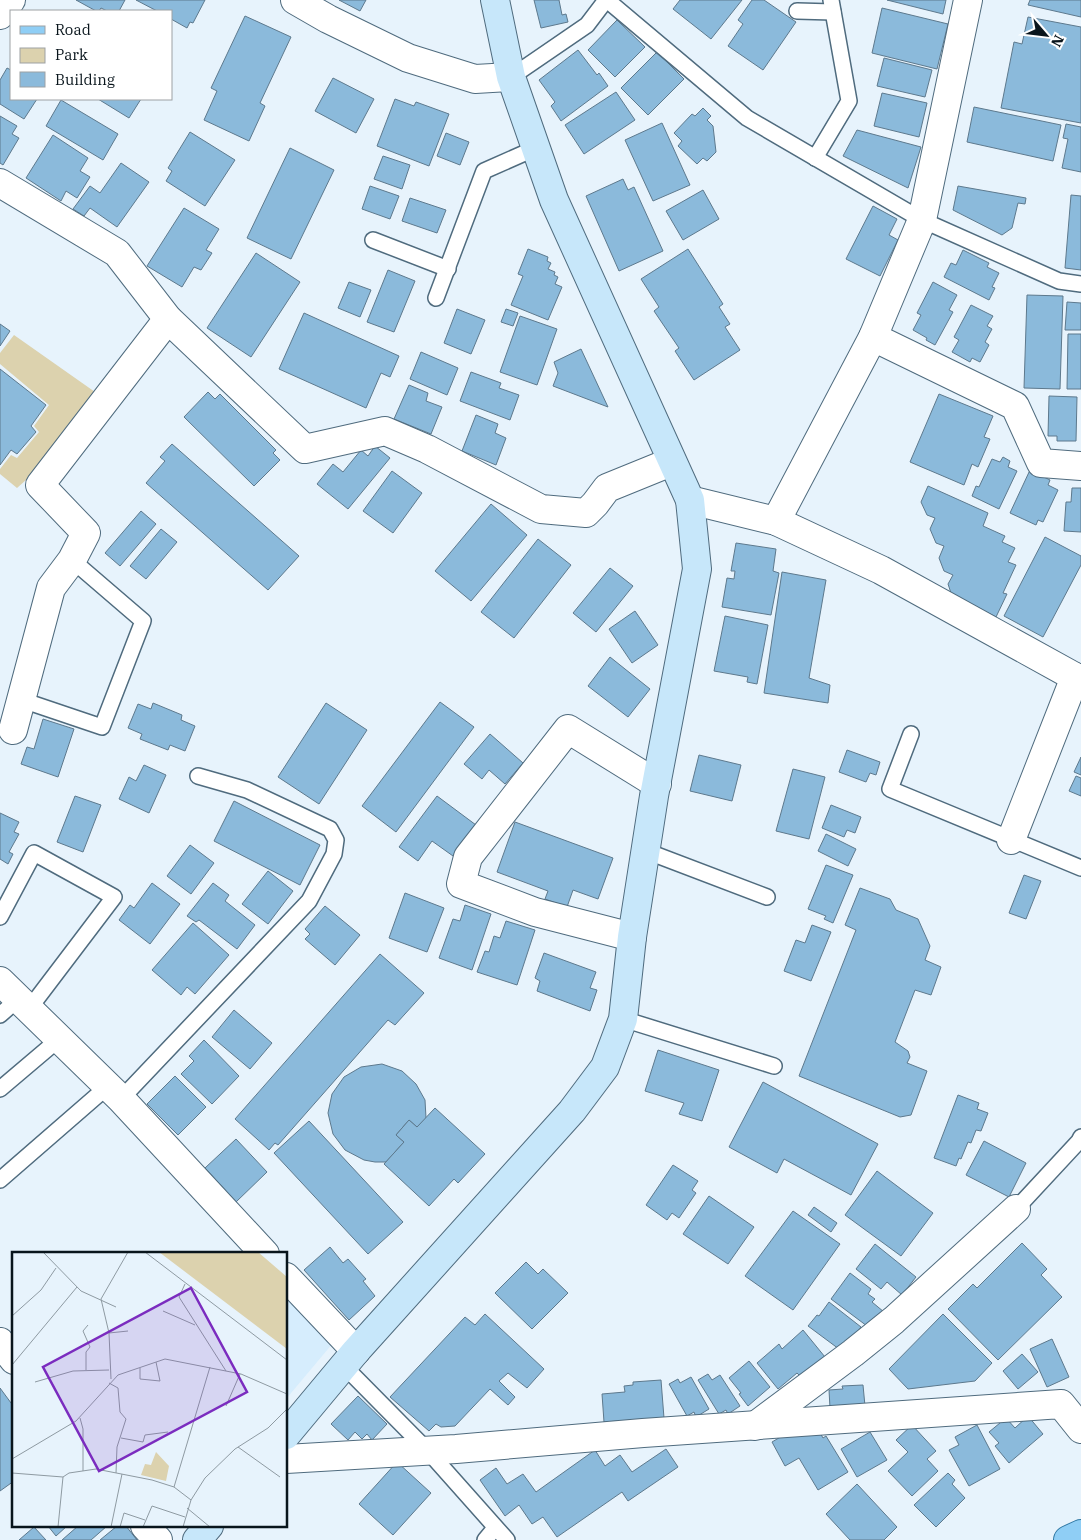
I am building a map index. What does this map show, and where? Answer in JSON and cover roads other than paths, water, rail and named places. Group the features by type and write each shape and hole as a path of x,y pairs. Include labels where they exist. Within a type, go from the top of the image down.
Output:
{"main road":[{"path":"1068,1540 1081,1534"}],"street":[{"path":"0,15 11,0"},
{"path":"295,0 328,19 408,58 475,79 512,77"},
{"path":"288,1433 350,1359 572,1111 605,1067 623,1019 632,937 646,850 697,569 690,500 554,200 512,77 495,0"},
{"path":"776,521 873,336 922,220 968,0"},
{"path":"0,183 117,253 168,319 305,450 385,431 427,449 542,509 586,513 606,488 672,462"},
{"path":"7,728 22,700 52,588 72,560 86,533 40,485 168,319"},
{"path":"873,336 1015,406 1041,464 1081,466"},
{"path":"690,500 776,521 881,570 1078,678 1011,840"},
{"path":"632,937 535,912 461,884 468,857 568,729 657,784"},
{"path":"12,1001 58,1039 114,1093 263,1252"},
{"path":"755,1426 894,1320 1016,1209"},
{"path":"288,1280 350,1359"},
{"path":"0,1342 12,1357"},
{"path":"288,1459 1061,1404 1081,1429"},
{"path":"148,1528 158,1540"},
{"path":"198,1540 207,1528"}],"lane":[{"path":"512,77 587,25 607,0 747,118 922,220 1059,281 1081,284"},
{"path":"797,11 832,6 849,101 815,158"},
{"path":"436,298 484,171 536,148"},
{"path":"373,240 448,269"},
{"path":"22,700 102,727 143,621 72,560"},
{"path":"911,734 890,789 1081,868"},
{"path":"0,1180 114,1093 309,901 334,854 336,840 330,829 247,790 198,776"},
{"path":"646,850 767,897"},
{"path":"0,917 34,853 114,897 12,1001"},
{"path":"623,1019 774,1066"},
{"path":"0,1089 58,1039"},
{"path":"1016,1209 1081,1137"},
{"path":"350,1359 506,1540"},
{"path":"485,1540 495,1528"}]}
